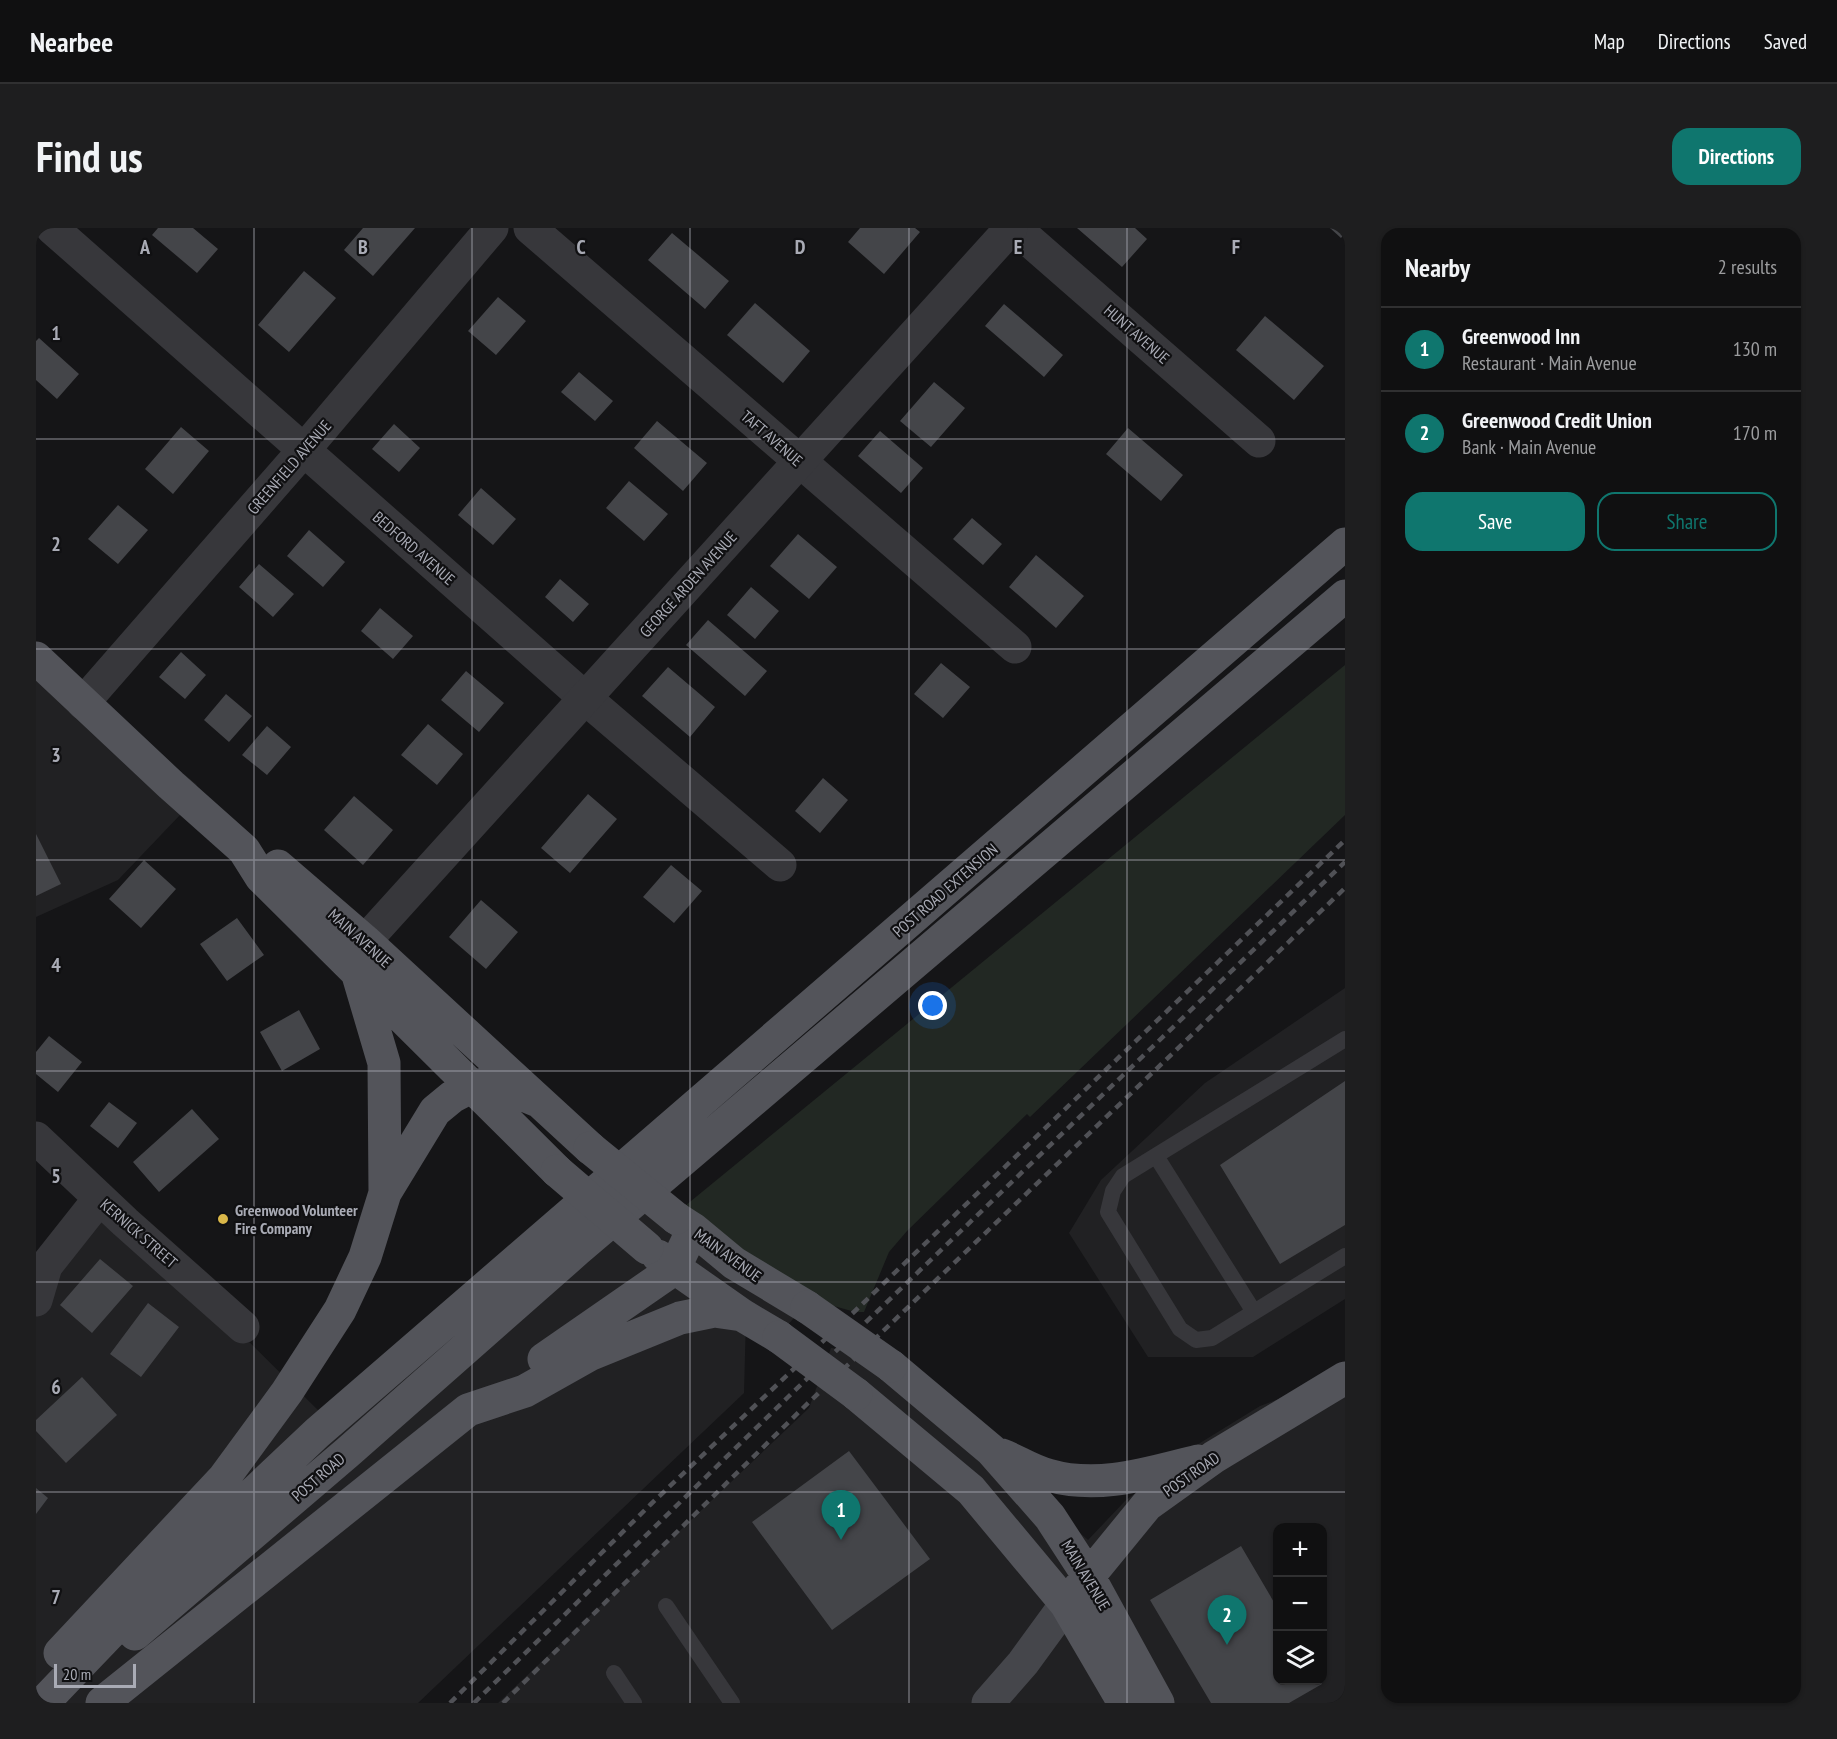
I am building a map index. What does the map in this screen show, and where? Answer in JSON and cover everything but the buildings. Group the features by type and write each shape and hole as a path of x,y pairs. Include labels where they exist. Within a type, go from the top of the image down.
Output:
{"main road":[{"name":"POST ROAD EXTENSION","path":"545,1234 1345,544"},
{"name":"POST ROAD","path":"58,1703 577,1250 1345,596"},
{"name":"MAIN AVENUE","path":"36,658 244,850 261,877 557,1171 674,1269 778,1337 856,1394 971,1490 1066,1604 1124,1703"},
{"name":"MAIN AVENUE","path":"244,850 273,862 365,941 590,1148 684,1224 734,1263 807,1307 891,1366 991,1450 1050,1517 1089,1577 1158,1703"},
{"path":"357,974 384,1063 386,1193"},
{"path":"36,1683 126,1581 224,1478 287,1392 340,1310 365,1257 386,1193 435,1111 452,1097 471,1087 492,1082 538,1101"},
{"path":"102,1703 468,1410 674,1269 684,1224"},
{"name":"POST ROAD","path":"43,1703 156,1585 317,1433 545,1234"},
{"path":"468,1410 525,1391 589,1355 680,1318 714,1311 742,1315"},
{"name":"POST ROAD","path":"1066,1604 1147,1505 1214,1457 1345,1378"},
{"path":"991,1450 1048,1475 1088,1482 1122,1479 1214,1457"},
{"path":"988,1703 1023,1663 1066,1604"}],"street":[{"name":"BEDFORD AVENUE","path":"52,228 585,698 780,865"},
{"name":"GREENFIELD AVENUE","path":"83,703 303,451 492,228"},
{"name":"TAFT AVENUE","path":"530,228 1015,647"},
{"name":"GEORGE ARDEN AVENUE","path":"365,941 1013,228"},
{"name":"HUNT AVENUE","path":"1013,228 1259,441"},
{"name":"KERNICK STREET","path":"36,1138 99,1199 243,1327"},
{"path":"36,1300 46,1266 99,1199"}],"lane":[{"path":"1345,1039 1124,1176 1113,1191 1108,1212 1180,1329 1196,1340 1212,1338 1345,1256"},
{"path":"1156,1156 1254,1312"},
{"path":"666,1606 732,1703"},
{"path":"614,1673 634,1703"}],"shaded area":[{"path":"36,660 100,705 196,784 201,793 118,880 36,917"},
{"path":"1345,665 1345,815 1030,1117 1027,1114 907,1231 889,1252 864,1312 855,1312 813,1300 680,1210"},
{"path":"1345,988 1345,1299 1253,1357 1148,1357 1069,1233 1101,1180 1205,1083"},
{"path":"637,1174 809,1301 785,1328 746,1317 744,1393 418,1703 36,1703 36,1293 95,1201 230,1323 329,1421"},
{"path":"831,1348 841,1349 955,1421 1088,1540 1125,1501 1187,1451 1260,1406 1313,1386 1345,1379 1345,1703 498,1703 809,1408"}],"railway":[{"path":"450,1703 650,1505 1345,840"},
{"path":"474,1703 788,1397 1345,862"},
{"path":"503,1703 804,1407 1345,888"}],"place":[{"name":"Greenwood Volunteer Fire Company","path":"223,1219"},
{"name":"Greenwood Inn","path":"841,1540"},
{"name":"Greenwood Credit Union","path":"1227,1645"}]}
